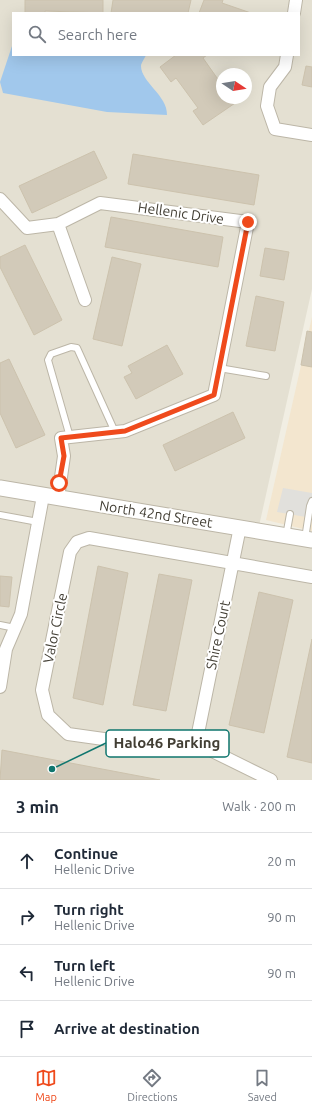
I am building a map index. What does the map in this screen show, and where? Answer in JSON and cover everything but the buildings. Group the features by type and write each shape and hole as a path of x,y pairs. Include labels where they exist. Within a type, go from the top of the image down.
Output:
{"street":[{"path":"294,12 296,0"},
{"path":"287,56 285,67 270,87 267,106 275,129 312,135"},
{"name":"Hellenic Drive","path":"0,199 27,228 58,224 100,203 248,222 214,395 125,431 70,437"},
{"path":"58,224 85,300"},
{"path":"58,498 64,456 61,438 70,437"},
{"name":"North 42nd Street","path":"0,488 240,527 308,540"},
{"path":"0,687 6,649 21,614 43,496"},
{"name":"Shire Court","path":"196,743 240,527"},
{"name":"Valor Circle","path":"270,780 196,743 125,742 68,734 48,715 42,690 70,552 76,542 89,538 312,577"}],"lane":[{"path":"70,437 48,360 51,354 71,346 78,348 115,432"},
{"path":"219,368 266,376"},
{"path":"308,540 310,506 312,501"},
{"path":"286,536 290,514"},
{"path":"0,515 38,522"},
{"path":"0,625 16,628"}],"shaded area":[{"path":"0,0 312,0 312,289 257,535 312,547 312,780 0,780"},
{"path":"312,317 312,531 266,520"},
{"path":"283,488 312,493 312,518 277,512"}],"water":[{"path":"12,46 12,56 146,56 141,65 142,72 159,95 166,108 167,115 107,112 3,93 0,82"}],"place":[{"name":"Halo46 Parking","path":"52,769"}],"route":[{"path":"59,483 64,456 61,438 125,431 214,395 248,222"}]}
